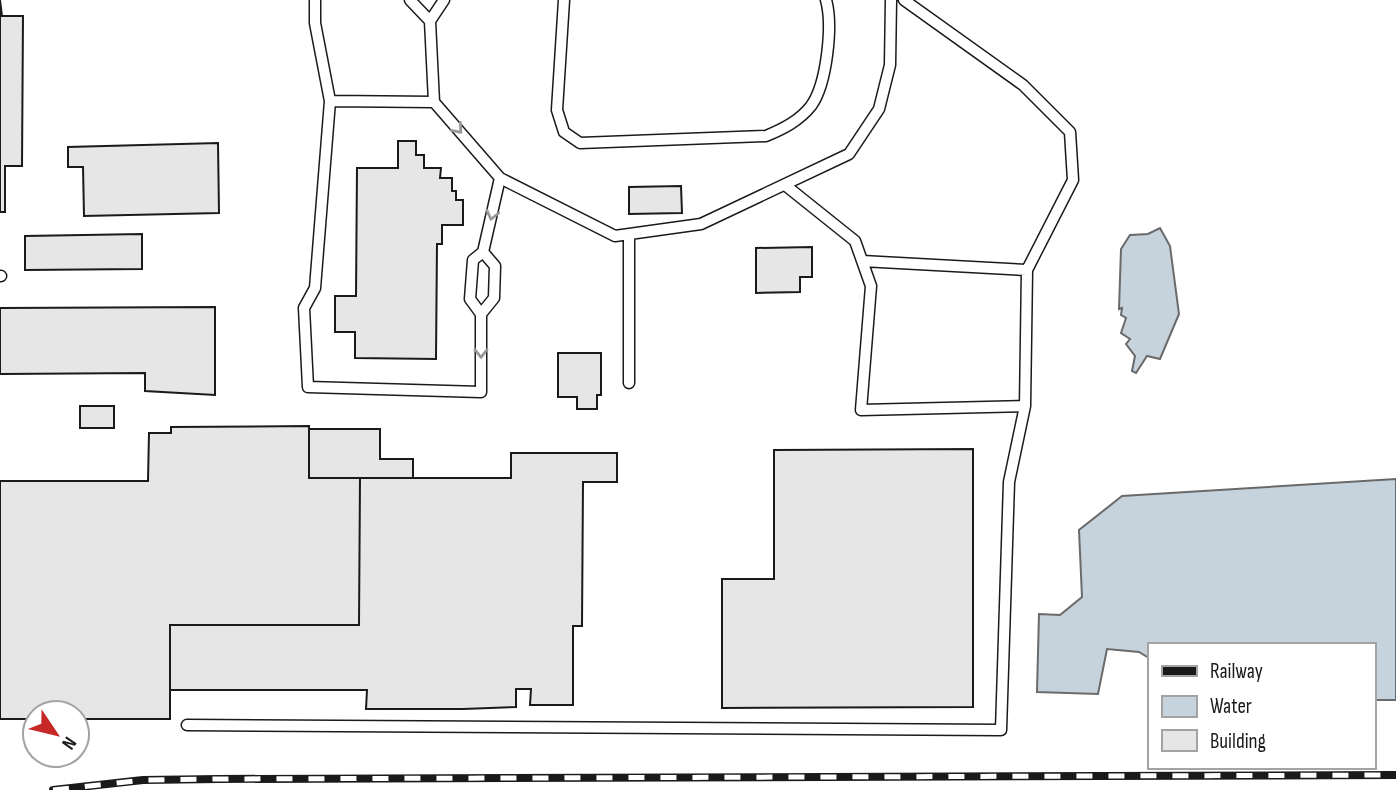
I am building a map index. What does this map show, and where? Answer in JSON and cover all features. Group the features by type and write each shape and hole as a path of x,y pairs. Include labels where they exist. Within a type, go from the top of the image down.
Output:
{"lane":[{"path":"315,0 315,23 330,101 315,288 304,308 308,387 481,393 481,314 470,299 473,260 483,252 500,178"},
{"path":"410,0 430,21"},
{"path":"444,0 430,21 434,102 500,178 615,236 701,224 849,154 879,108 890,65 891,0"},
{"path":"565,0 557,110 564,132 580,143 766,136 788,126 811,105 824,68 830,15 826,0"},
{"path":"187,725 1001,730 1009,482 1025,406 1027,270 1073,180 1070,132 1023,85 904,0"},
{"path":"330,101 434,102"},
{"path":"785,185 855,241 871,286 861,410 1025,406"},
{"path":"629,234 629,383"},
{"path":"481,314 494,298 495,266 483,252"},
{"path":"862,261 1027,270"}],"water":[{"path":"1160,228 1170,246 1179,314 1160,359 1147,356 1136,373 1132,371 1135,356 1126,344 1130,339 1121,333 1126,318 1121,315 1122,308 1119,309 1121,249 1130,235 1148,234"},
{"path":"1396,479 1396,700 1375,700 1375,643 1148,643 1148,657 1139,652 1107,649 1098,694 1037,692 1039,614 1060,615 1082,597 1079,530 1122,496"}],"building":[{"path":"0,0 2,16 23,16 22,166 5,166 5,212 0,212"},
{"path":"398,141 416,141 416,155 424,155 424,168 441,168 440,178 452,178 452,191 456,191 456,200 463,200 463,225 442,225 442,244 437,244 436,359 355,358 355,332 335,332 335,296 356,296 357,168 398,168"},
{"path":"218,143 219,213 84,216 83,167 68,167 68,147"},
{"path":"681,186 682,213 629,214 629,187"},
{"path":"142,234 142,269 25,270 25,236"},
{"path":"812,247 812,277 800,277 800,292 756,293 756,248"},
{"path":"215,307 215,395 145,391 145,373 0,374 0,308"},
{"path":"558,353 601,353 601,395 597,395 597,409 577,409 577,397 558,397"},
{"path":"80,406 114,406 114,428 80,428"},
{"path":"309,426 309,478 360,478 359,625 170,625 170,719 91,719 91,699 21,699 21,719 0,719 0,481 148,481 149,433 171,433 171,427"},
{"path":"309,429 380,429 380,459 413,459 413,478 309,478"},
{"path":"973,449 973,707 722,708 722,579 774,579 774,450"},
{"path":"511,453 617,453 617,482 583,482 582,626 573,626 573,705 530,705 531,689 516,689 516,707 463,709 366,709 367,690 170,690 170,625 359,625 360,478 511,478"}],"railway":[{"path":"53,790 143,780 219,779 1396,775"}]}
